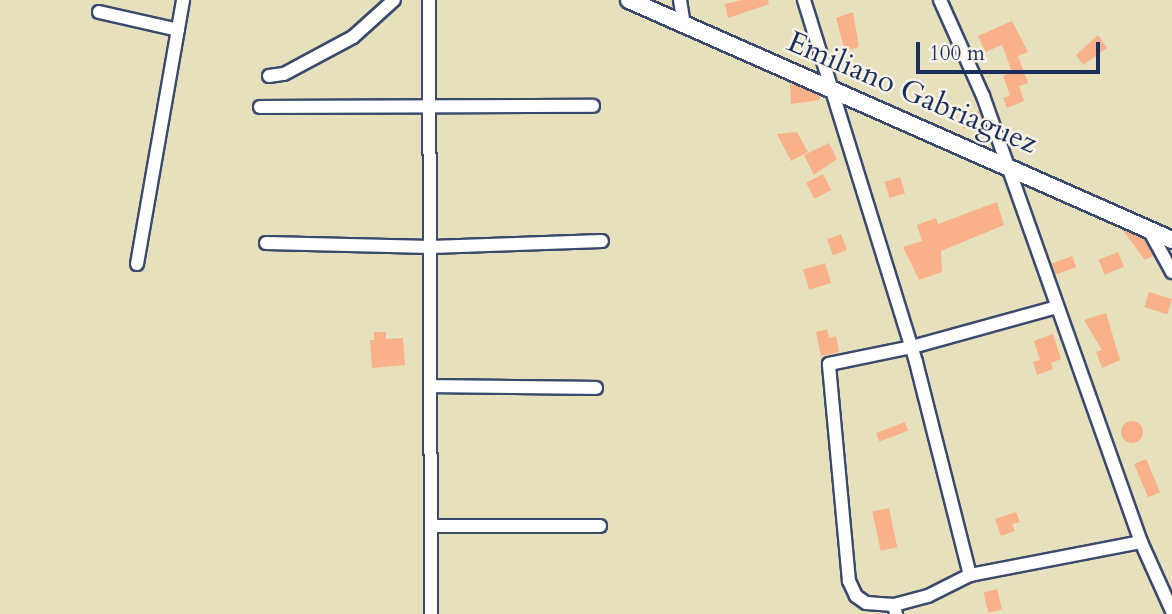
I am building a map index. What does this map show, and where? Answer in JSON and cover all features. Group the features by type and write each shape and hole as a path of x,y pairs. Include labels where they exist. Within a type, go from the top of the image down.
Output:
{"main road":[{"name":"Emiliano Gabriaguez","path":"629,0 1008,164 1172,240"}],"street":[{"path":"137,264 183,0"},
{"path":"269,76 284,74 353,37 394,0"},
{"path":"429,0 431,614"},
{"path":"680,0 684,24"},
{"path":"804,0 912,347 970,575"},
{"path":"940,0 1008,164 1141,542 1172,611"},
{"path":"99,12 178,30"},
{"path":"260,107 593,106"},
{"path":"1149,230 1172,272"},
{"path":"266,243 431,247 602,241"},
{"path":"1057,307 912,347 830,364 849,581 856,596 866,603 895,610 970,575 1141,542"},
{"path":"432,386 596,388"},
{"path":"432,526 600,526"}],"building":[{"path":"742,0 768,0 769,4 728,18 725,4"},
{"path":"853,12 859,47 845,51 836,18"},
{"path":"1012,21 1028,52 1018,56 1028,83 1019,86 1024,101 1007,108 1003,98 1010,95 1003,76 1012,72 1002,45 985,52 978,36"},
{"path":"1098,35 1107,48 1083,65 1076,55"},
{"path":"790,83 819,95 820,100 791,104"},
{"path":"979,111 983,122 963,129 959,118"},
{"path":"797,132 808,152 791,161 777,134"},
{"path":"829,143 837,159 814,175 804,155"},
{"path":"823,174 831,190 814,199 806,183"},
{"path":"900,177 905,193 890,198 885,182"},
{"path":"997,202 1004,225 941,251 942,272 919,280 903,247 922,241 917,225 936,218 938,224"},
{"path":"1122,229 1144,239 1153,256 1145,260"},
{"path":"841,234 847,250 833,255 827,239"},
{"path":"1118,252 1124,267 1105,275 1099,260"},
{"path":"1072,256 1076,267 1055,275 1051,264"},
{"path":"825,263 831,283 809,290 803,270"},
{"path":"1149,292 1172,299 1167,314 1144,307"},
{"path":"1106,313 1120,360 1102,368 1096,352 1102,350 1084,320"},
{"path":"827,329 829,338 836,336 839,352 821,356 816,332"},
{"path":"374,332 386,332 386,339 403,338 405,365 372,368 370,340 374,340"},
{"path":"1053,334 1061,359 1051,363 1053,369 1037,375 1033,362 1040,360 1034,341"},
{"path":"1128,421 1136,421 1143,428 1143,436 1136,443 1128,443 1121,436 1121,428"},
{"path":"905,422 908,430 879,442 876,433"},
{"path":"1146,459 1160,492 1148,497 1134,464"},
{"path":"889,508 897,547 881,551 872,512"},
{"path":"1016,512 1020,522 1012,524 1015,531 1001,536 995,519"},
{"path":"997,589 1002,609 988,613 983,592"}]}
